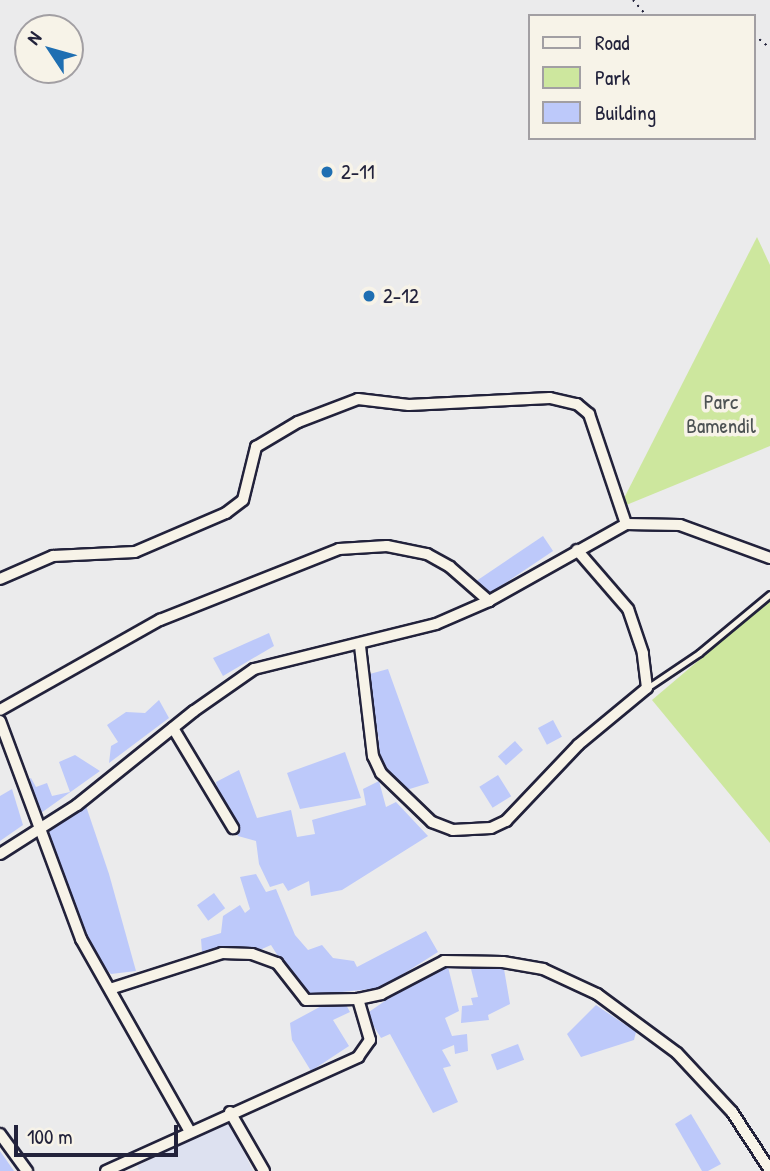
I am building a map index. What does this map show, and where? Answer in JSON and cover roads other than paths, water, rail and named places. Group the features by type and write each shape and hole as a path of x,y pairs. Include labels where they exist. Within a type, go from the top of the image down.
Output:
{"street":[{"path":"0,579 53,556 135,552 226,513 243,500 256,447 298,422 358,399 409,405 550,398 577,404 591,420 626,524"},
{"path":"0,854 77,806 173,728 254,669 360,646 436,624 489,601 626,524 680,525 770,558"},
{"path":"0,710 160,620 339,549 387,546 426,554 450,567 489,601"},
{"path":"360,646 377,767 425,818 453,830 473,832 506,821 578,745 647,688 643,653 628,609 577,550"},
{"path":"0,721 38,830 88,955 113,988 190,1132"},
{"path":"173,728 233,828"},
{"path":"113,988 222,953 237,952 277,963 302,999 358,999 381,994 444,961 511,963 561,975 597,994 677,1053 732,1112 770,1170"},
{"path":"106,1171 230,1112 358,1057 370,1040 358,999"},
{"path":"230,1112 264,1171"},
{"path":"0,1134 27,1171"}],"lane":[{"path":"647,688 698,653 770,594"}],"place":[{"name":"2-11","path":"327,172"},
{"name":"2-12","path":"369,296"}],"park label":[{"name":"Parc Bamendil","path":"721,414"}]}
